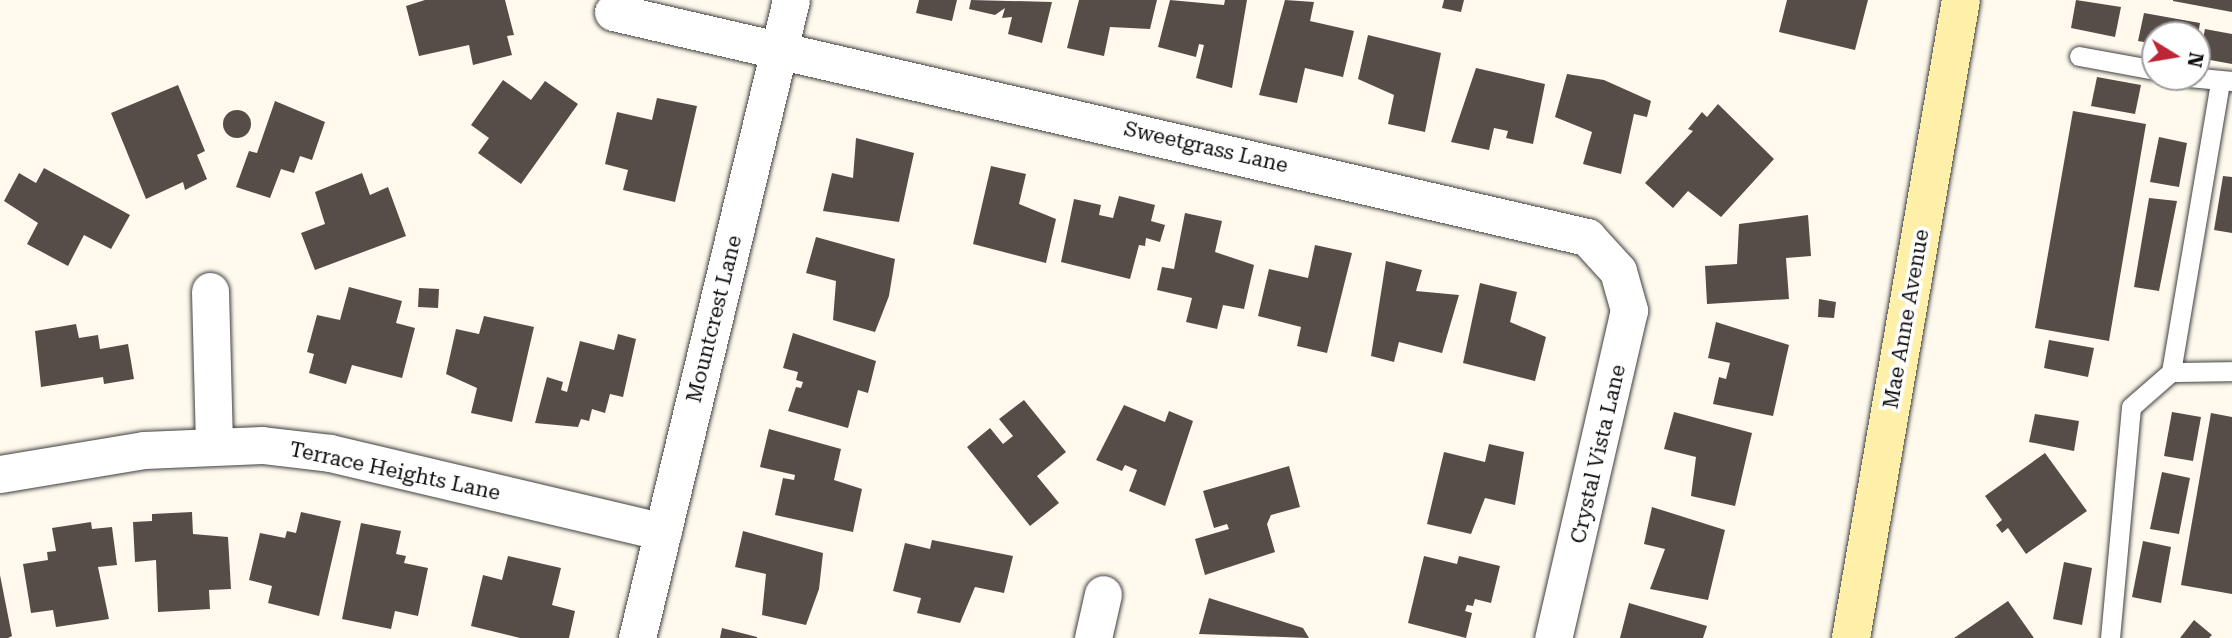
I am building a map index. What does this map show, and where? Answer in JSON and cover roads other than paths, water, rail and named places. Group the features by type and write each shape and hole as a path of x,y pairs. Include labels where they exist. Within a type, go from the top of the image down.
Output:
{"main road":[{"name":"Mae Anne Avenue","path":"1852,638 1961,0"}],"street":[{"name":"Mountcrest Lane","path":"637,638 791,0"},
{"name":"Sweetgrass Lane","path":"614,12 779,52 1538,221 1587,237 1618,271"},
{"name":"Crystal Vista Lane","path":"1553,638 1623,346 1629,310 1618,271"},
{"path":"210,291 214,444"},
{"name":"Terrace Heights Lane","path":"0,474 214,444 330,453 663,532"},
{"path":"1093,638 1103,594"}],"lane":[{"path":"2079,56 2141,68"},
{"path":"2110,638 2131,408 2171,372 2226,82"},
{"path":"2171,372 2232,371"}]}
